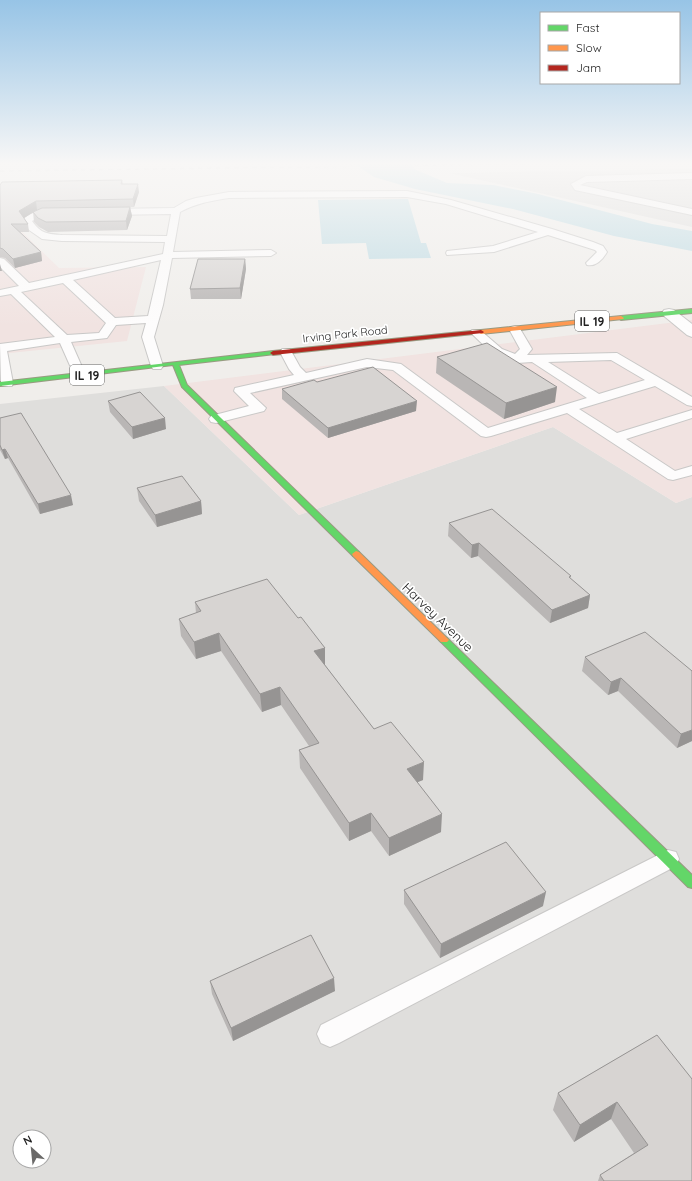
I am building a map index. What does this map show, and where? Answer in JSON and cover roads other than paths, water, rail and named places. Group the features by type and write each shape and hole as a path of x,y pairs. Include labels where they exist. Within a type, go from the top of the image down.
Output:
{"main road":[{"name":"Irving Park Road","path":"4,384 80,376 175,363 692,311"},
{"name":"Harvey Avenue","path":"175,363 184,386 216,419 692,883"}],"street":[{"path":"669,313 692,332"}],"lane":[{"path":"33,217 27,220 32,228 42,236 62,238 171,239"},
{"path":"157,366 148,337 168,256 175,217"},
{"path":"501,217 549,231 599,248 602,252 600,256 591,262"},
{"path":"451,253 494,249 549,231"},
{"path":"0,293 168,256 271,252"},
{"path":"0,261 27,287"},
{"path":"65,279 112,322 153,319"},
{"path":"13,290 64,339 80,376"},
{"path":"4,384 0,348 64,339 103,336 112,322"},
{"path":"514,328 526,349 517,359"},
{"path":"476,332 498,352 517,359 613,356 692,402"},
{"path":"356,345 367,363"},
{"path":"286,352 295,369 303,377"},
{"path":"534,358 597,399"},
{"path":"216,419 259,408 240,391 367,363 397,367 486,433 656,381"},
{"path":"569,408 673,476 692,470"},
{"path":"615,438 692,414"},
{"path":"330,1034 668,860"}],"water":[{"path":"320,217 413,217 421,243 426,243 431,258 369,259 366,243 322,244"},
{"path":"543,217 626,217 652,224 692,231 692,251 614,236"}]}
